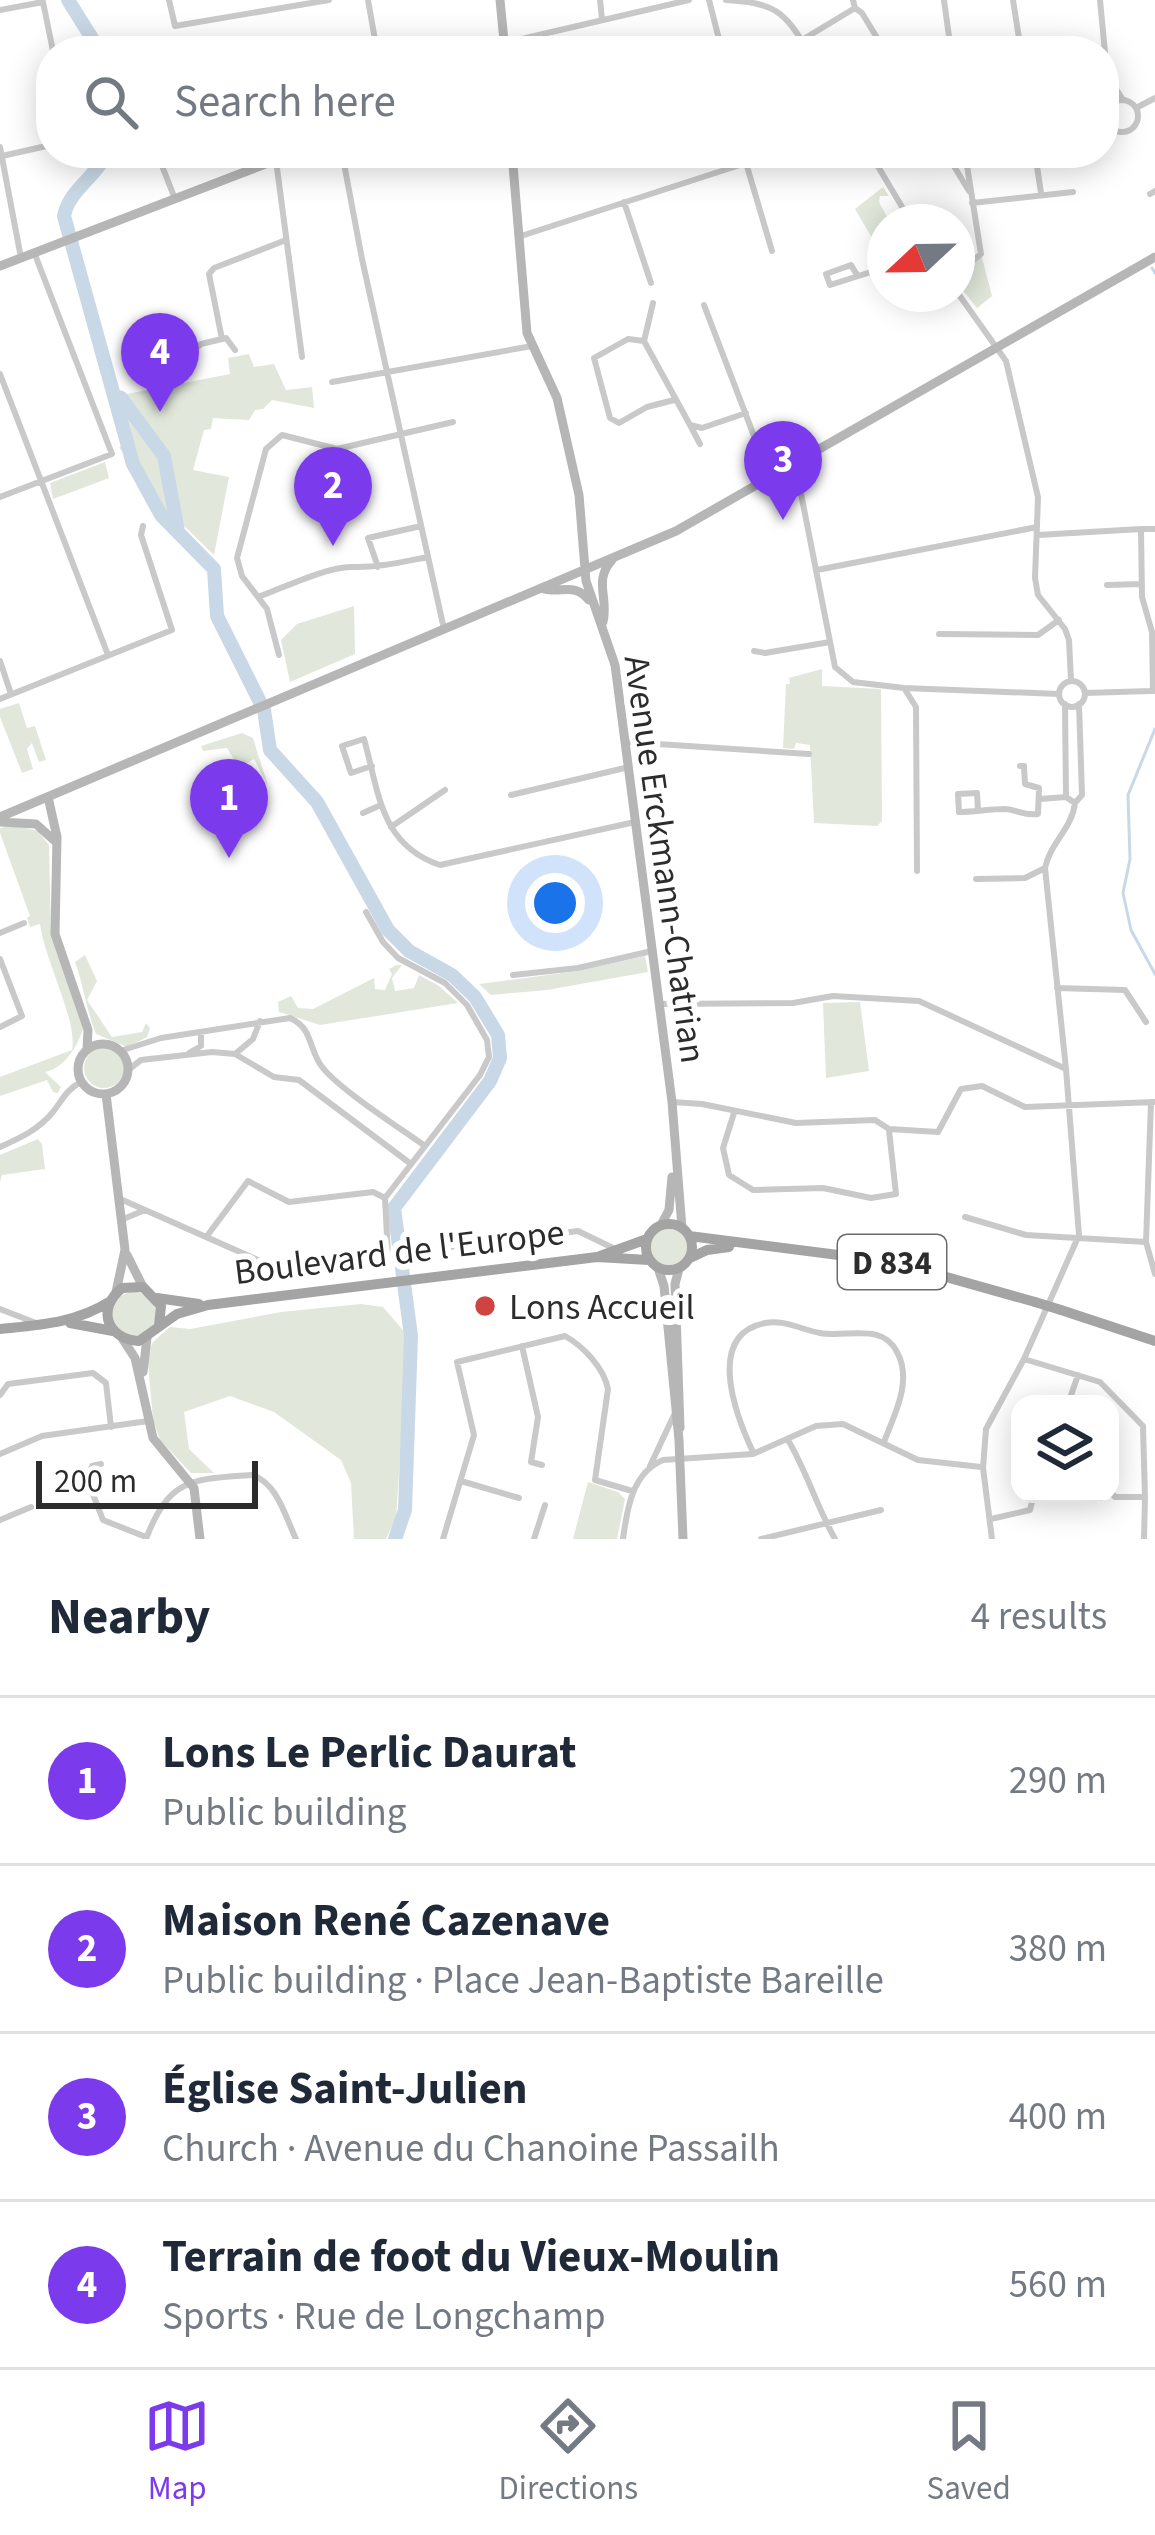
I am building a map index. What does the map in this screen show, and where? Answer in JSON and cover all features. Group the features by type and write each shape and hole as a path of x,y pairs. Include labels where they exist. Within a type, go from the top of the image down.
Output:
{"main road":[{"path":"661,1225 686,1232 690,1258 679,1269 654,1264 647,1239 661,1225"},
{"name":"D 834","path":"686,1232 745,1246 893,1262 1155,1341"},
{"name":"Boulevard de l'Europe","path":"159,1325 208,1305 597,1257 647,1239"},
{"name":"D 834","path":"690,1258 707,1250 745,1246"},
{"name":"Boulevard de l'Europe","path":"597,1257 654,1264"},
{"path":"0,1329 61,1322 93,1312 129,1286 143,1287 161,1306 159,1325 147,1338 61,1322"},
{"path":"112,1297 106,1317 117,1335"},
{"name":"Boulevard de l'Europe","path":"157,1298 208,1305"}],"street":[{"path":"169,0 175,26 329,0"},
{"path":"368,0 374,36"},
{"path":"500,0 504,36"},
{"path":"600,0 602,19"},
{"path":"543,36 688,0"},
{"path":"710,0 718,36"},
{"path":"726,0 772,7 784,14 799,36"},
{"path":"944,0 949,36"},
{"path":"1013,0 1019,36"},
{"path":"1100,0 1103,36"},
{"path":"0,10 43,2 50,36"},
{"path":"808,36 854,4 876,36"},
{"path":"1119,94 1136,108"},
{"path":"1136,108 1155,98"},
{"path":"1119,102 1123,100"},
{"path":"1119,129 1136,123 1136,108"},
{"path":"21,258 1,152 36,147"},
{"path":"163,168 175,199"},
{"path":"0,266 247,168"},
{"path":"277,168 302,357"},
{"path":"346,168 444,629"},
{"name":"Avenue Erckmann-Chatrian","path":"513,168 522,289 532,346 557,398 566,432 579,496 585,570 615,664 686,1232"},
{"path":"518,237 730,168"},
{"path":"747,168 772,251"},
{"path":"879,168 900,204"},
{"path":"955,168 970,194"},
{"path":"967,168 972,203 1073,192"},
{"path":"1037,168 1041,194"},
{"path":"624,202 651,283"},
{"path":"975,220 981,254 975,259"},
{"path":"222,339 209,274 286,240"},
{"path":"0,497 112,454 34,252"},
{"path":"0,819 676,531 1155,256"},
{"path":"857,274 851,265 826,274 830,285 867,272"},
{"path":"653,303 644,341 700,444"},
{"path":"704,305 770,478"},
{"path":"973,312 1006,361 1038,497 1038,595 1070,640 1071,681"},
{"path":"194,350 226,338 235,350"},
{"path":"644,341 628,339 594,358 610,418 619,423 647,407 674,400"},
{"path":"332,382 532,346"},
{"path":"0,374 108,655"},
{"path":"690,425 702,428 746,413"},
{"path":"279,655 267,609 242,576 237,558 266,449 282,435 337,448 453,422"},
{"path":"795,464 835,667 842,676 853,682 904,688 1059,694"},
{"path":"0,699 172,630 141,535 143,526"},
{"path":"378,567 368,538 421,526"},
{"path":"816,570 1037,531 1154,529"},
{"path":"1084,693 1154,691 1141,530"},
{"path":"258,597 338,570 428,557"},
{"path":"603,622 606,608 601,580 614,558"},
{"path":"1107,585 1142,584"},
{"path":"541,588 581,590 598,610"},
{"path":"939,634 1038,635 1059,620"},
{"path":"754,651 830,641"},
{"path":"0,662 11,694"},
{"path":"1066,797 1065,704 1059,694 1061,686 1071,681 1079,683 1084,693"},
{"path":"904,688 916,707 917,871"},
{"path":"992,1539 983,1468 986,1429 1024,1359 1078,1239 1081,1222 1045,868 1048,854 1069,826 1082,795 1079,704 1084,693"},
{"path":"1065,704 1079,704"},
{"path":"372,766 350,773 342,746 364,739 391,827 417,857 440,865 635,822"},
{"path":"625,742 809,754"},
{"path":"979,811 1013,809 1026,816 1038,814 1039,788 1025,784 1024,766 1020,766"},
{"path":"512,795 628,767"},
{"path":"391,827 445,790"},
{"path":"48,796 57,843 55,934 88,1030 88,1049 78,1068 81,1082 92,1092 106,1094 119,1088 128,1070 141,1060 235,1054 274,1077 299,1080 411,1164"},
{"path":"1040,799 1066,797 1075,803"},
{"path":"363,812 381,805"},
{"path":"0,819 36,824 57,843"},
{"path":"976,878 1025,878 1045,868"},
{"path":"366,912 398,958 445,983 459,996 487,1040 489,1057 385,1198 396,1254"},
{"path":"0,933 24,923"},
{"path":"513,975 578,968 652,951"},
{"path":"0,958 22,1016 0,1027"},
{"path":"1057,988 1125,990 1146,1022"},
{"path":"660,1004 793,1003 833,996 919,1001 1066,1069"},
{"path":"88,1030 101,1044 120,1051 161,1038 290,1018 301,1023 322,1067 425,1146"},
{"path":"235,1054 253,1039 260,1021"},
{"path":"181,1056 201,1046 200,1031"},
{"path":"161,1038 171,1057"},
{"path":"88,1049 101,1044"},
{"path":"120,1051 128,1070"},
{"path":"0,1147 33,1131 67,1090 81,1082"},
{"path":"672,1102 796,1123 875,1120 889,1129 938,1132 961,1089 982,1087 1025,1106 1153,1102 1146,1242 1155,1274"},
{"path":"106,1094 125,1250 143,1287"},
{"path":"734,1113 723,1148 728,1175 753,1190 823,1188 871,1198 896,1194 889,1129"},
{"name":"Avenue Erckmann-Chatrian","path":"661,1225 669,1210 674,1160"},
{"path":"207,1236 248,1181 289,1202 373,1192 385,1198"},
{"path":"117,1198 278,1266 578,1232 616,1250"},
{"path":"121,1220 148,1209"},
{"path":"965,1217 1026,1235 1146,1242"},
{"path":"112,1297 125,1250"},
{"path":"654,1264 664,1286 679,1440 682,1539"},
{"path":"679,1269 674,1284 683,1414 679,1440"},
{"path":"0,1309 39,1324"},
{"path":"754,1454 732,1402 730,1364 743,1335 764,1323 791,1324 826,1334 875,1334 893,1346 903,1384 884,1442"},
{"path":"117,1335 135,1358 148,1421 160,1447 190,1480 200,1539"},
{"path":"443,1539 474,1435 458,1362 565,1336 577,1342 606,1377 608,1389 595,1480 632,1491"},
{"path":"142,1383 147,1338"},
{"path":"522,1346 538,1417 531,1462 542,1465"},
{"path":"1024,1359 1100,1382 1143,1426 1144,1539"},
{"path":"0,1395 8,1384 93,1373 106,1383 111,1427"},
{"path":"1071,1395 1078,1375"},
{"path":"623,1539 632,1491 650,1466 674,1415"},
{"path":"1,1451 42,1436 148,1421"},
{"path":"650,1466 754,1454 816,1426 843,1424 931,1463 983,1468"},
{"path":"788,1440 835,1539"},
{"path":"101,1464 92,1466 87,1479 103,1520 146,1538 157,1508 190,1480 259,1476 270,1486 296,1539"},
{"path":"461,1481 519,1498"},
{"path":"1119,1497 1145,1497"},
{"path":"990,1519 1030,1510 1032,1503"},
{"path":"534,1539 545,1505"},
{"path":"0,1520 31,1507"},
{"path":"761,1539 881,1510"}],"shaded area":[{"path":"883,187 889,196 880,196 880,204 867,204 867,229 855,209"},
{"path":"981,254 992,296 977,308 975,306 975,259"},
{"path":"249,354 254,367 274,364 286,390 312,387 314,408 272,400 255,410 249,420 213,418 211,429 204,430 193,470 229,477 214,555 169,511 161,514 129,454 119,447 124,444 112,397 230,374 228,358"},
{"path":"105,462 109,478 53,499 50,483"},
{"path":"354,606 355,654 290,682 281,640 297,624"},
{"path":"822,669 822,686 881,689 882,821 877,826 814,823 810,745 783,748 786,684 789,678"},
{"path":"19,703 27,728 35,726 46,760 39,762 32,743 27,749 33,769 22,773 0,717 0,709"},
{"path":"242,733 253,738 268,786 254,759 239,768 227,748 203,751 201,746"},
{"path":"12,825 38,831 49,845 51,933 83,1030 73,1049 64,1061 45,1072 61,1087 58,1093 47,1080 0,1096 0,1077 72,1050 73,1038 40,924 30,927 0,833 0,828"},
{"path":"85,955 97,981 87,1000 112,1037 142,1032 146,1023 150,1028 147,1037 127,1047 96,1034 75,962"},
{"path":"645,956 648,972 547,990 491,995 479,984 578,971"},
{"path":"402,965 392,978 395,991 414,988 419,975 458,1003 320,1025 279,1012 278,1002 291,996 298,1008 313,1009 374,978 375,989 385,990 392,974 389,969"},
{"path":"860,1002 869,1071 826,1078 823,1003"},
{"path":"104,1048 118,1054 124,1068 118,1082 104,1088 90,1082 84,1068 90,1054"},
{"path":"38,1139 45,1169 2,1175 0,1182 0,1155"},
{"path":"669,1229 682,1234 687,1247 682,1260 669,1265 656,1260 651,1247 656,1234"},
{"path":"134,1292 150,1298 156,1314 150,1330 134,1336 118,1330 112,1314 118,1298"},
{"path":"361,1304 383,1307 408,1336 396,1518 386,1539 354,1539 351,1483 341,1460 274,1412 230,1396 184,1412 189,1449 214,1473 191,1473 160,1440 153,1419 147,1354 170,1327 190,1329 281,1312"},
{"path":"588,1482 625,1499 617,1539 573,1539"}],"waterway":[{"path":"68,0 91,36"},
{"path":"97,168 71,199 64,216 133,464 161,515 214,569 217,616 264,710 270,750 317,802 388,930 409,951 452,975 475,997 498,1035 500,1058 490,1081 394,1208 411,1336 405,1510 395,1539"},
{"path":"1152,268 1155,273"},
{"path":"115,396 164,456 178,531"},
{"path":"1155,729 1128,795 1130,859 1123,893 1131,930 1155,974"}],"place":[{"name":"Terrain de foot du Vieux-Moulin","path":"160,412"},
{"name":"Église Saint-Julien","path":"783,520"},
{"name":"Maison René Cazenave","path":"333,546"},
{"name":"Lons Le Perlic Daurat","path":"229,858"},
{"name":"Lons Accueil","path":"485,1306"}]}
